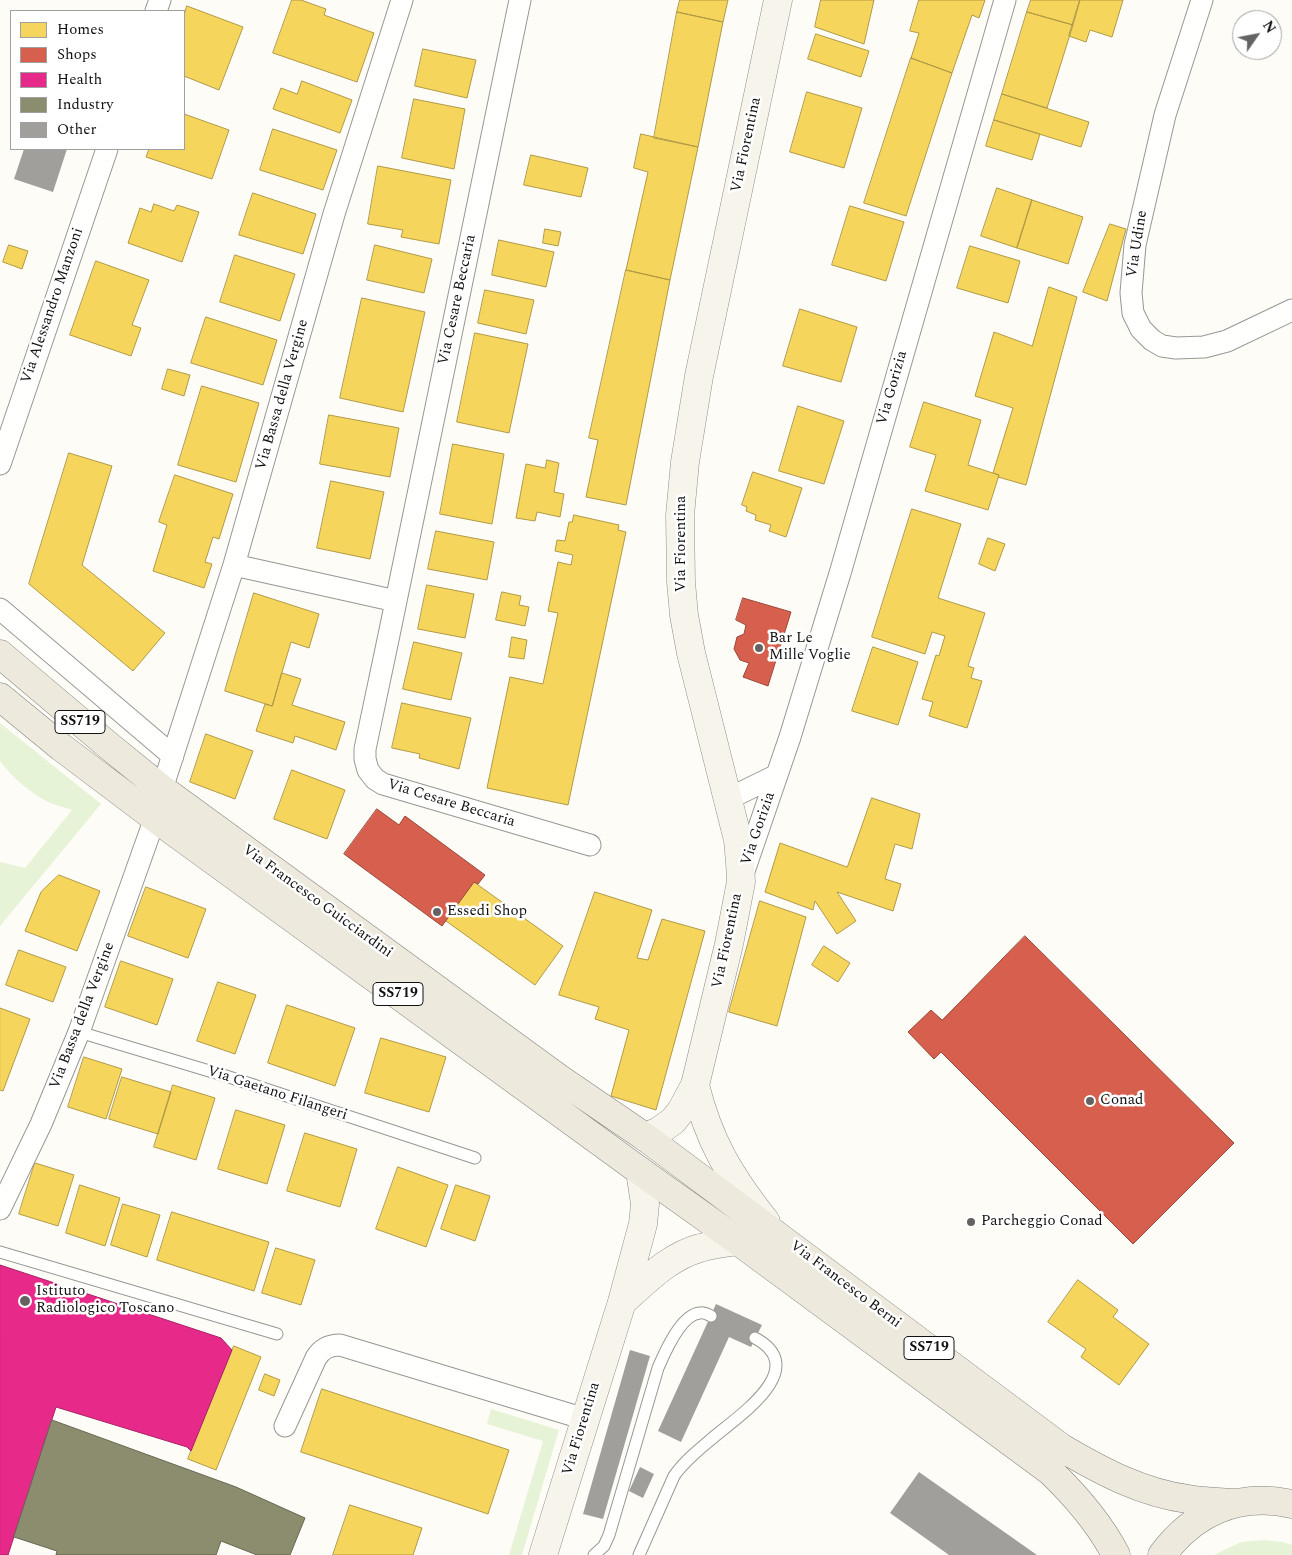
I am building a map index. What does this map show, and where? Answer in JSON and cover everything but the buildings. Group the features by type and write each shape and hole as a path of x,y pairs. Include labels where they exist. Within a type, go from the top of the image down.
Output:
{"main road":[{"name":"Via Fiorentina","path":"645,1138 673,1121 681,1111 695,1085 741,882 738,840 691,653 684,615 681,582 680,515 684,462 699,376 778,0"},
{"name":"Via Francesco Guicciardini","path":"0,654 162,789 560,1079 645,1138"},
{"name":"Via Francesco Guicciardini","path":"0,697 61,747 155,818 640,1171"},
{"name":"Via Fiorentina","path":"695,1085 702,1114 723,1159 742,1190 774,1233"},
{"name":"Via Francesco Berni","path":"645,1138 1058,1445 1096,1468 1144,1489 1186,1499 1238,1503"},
{"name":"Via Fiorentina","path":"546,1552 622,1302 644,1215 644,1193 640,1171"},
{"name":"Via Francesco Berni","path":"640,1171 1050,1471 1076,1496 1095,1520 1116,1555"},
{"path":"622,1302 672,1260 700,1248 738,1241"},
{"name":"SS719","path":"1162,1555 1180,1534 1196,1521 1216,1510 1249,1501 1285,1500"}],"street":[{"name":"Via Bassa della Vergine","path":"162,789 234,565 334,214 402,0"},
{"name":"Via Cesare Beccaria","path":"520,0 367,737 365,760 368,770 375,779 383,784 590,846"},
{"name":"Via Gorizia","path":"741,882 841,570 1005,0"},
{"name":"Via Udine","path":"1202,0 1165,115 1135,245 1131,293 1133,313 1141,329 1152,340 1162,346 1176,348 1204,347 1227,341 1292,310"},
{"name":"Via Alessandro Manzoni","path":"0,464 107,150"},
{"path":"234,565 396,601"},
{"path":"0,609 173,756"},
{"name":"Via Gorizia","path":"728,799 776,775"},
{"name":"Via Bassa della Vergine","path":"0,1209 40,1124 79,1032 155,818"},
{"path":"285,1426 316,1358 320,1352 332,1345 340,1345 585,1419"}],"lane":[{"name":"Via Gaetano Filangeri","path":"79,1032 226,1076 475,1158"},
{"path":"0,1252 277,1334"},
{"path":"594,1555 604,1546 609,1535 645,1410 665,1351 691,1316 700,1313 711,1316"},
{"path":"639,1555 674,1476 679,1469 716,1435 753,1405 767,1388 775,1372 776,1361 770,1349 755,1338"}],"green space":[{"path":"0,723 101,804 0,926 0,862 25,868 72,810 49,802 33,793 10,773 0,761"},
{"path":"491,1409 559,1430 522,1555 509,1555 543,1441 487,1424"},
{"path":"1264,1540 1292,1545 1292,1555 1214,1555 1241,1542"}],"place":[{"name":"Bar Le Mille Voglie","path":"759,648"},
{"name":"Essedi Shop","path":"437,912"},
{"name":"Conad","path":"1090,1101"},
{"name":"Parcheggio Conad","path":"971,1222"},
{"name":"Istituto Radiologico Toscano","path":"25,1301"}]}
